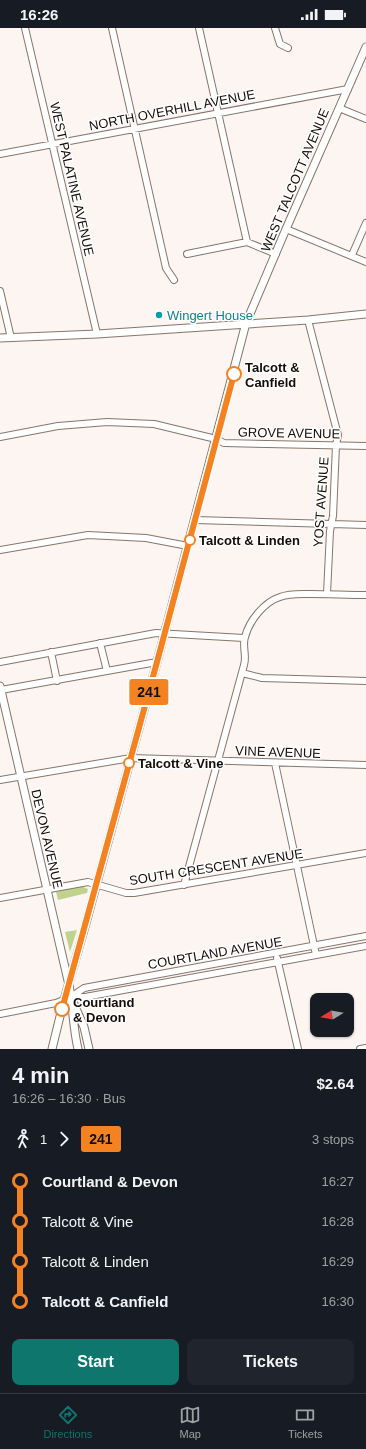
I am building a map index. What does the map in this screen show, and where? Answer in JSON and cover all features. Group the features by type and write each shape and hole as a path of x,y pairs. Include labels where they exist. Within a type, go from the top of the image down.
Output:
{"street":[{"name":"WEST PALATINE AVENUE","path":"25,28 97,334"},
{"path":"112,28 136,128 166,268 174,280"},
{"path":"199,28 247,242"},
{"path":"275,28 280,44 288,48"},
{"name":"WEST TALCOTT AVENUE","path":"52,1049 68,985 195,520 246,323 338,108 366,47"},
{"name":"NORTH OVERHILL AVENUE","path":"0,154 348,89"},
{"path":"338,108 366,119"},
{"path":"352,256 366,223"},
{"path":"286,229 366,262"},
{"path":"187,254 247,242 276,254"},
{"path":"0,291 11,338"},
{"path":"0,338 97,334 308,320 366,314"},
{"name":"YOST AVENUE","path":"308,320 338,435 336,445 333,516 330,531 327,594"},
{"name":"GROVE AVENUE","path":"0,437 58,426 106,422 154,424 216,439 224,443 366,446"},
{"path":"195,520 366,525"},
{"path":"0,550 88,535 146,538 188,546"},
{"path":"184,885 246,660 244,638 248,629 266,605 279,597 292,594 366,595"},
{"path":"0,662 156,633 244,638"},
{"path":"100,643 107,671"},
{"path":"51,652 57,681"},
{"path":"0,688 57,681 157,662"},
{"path":"242,673 262,678 366,681"},
{"name":"DEVON AVENUE","path":"0,688 68,985 71,997 84,1027 89,1049"},
{"name":"VINE AVENUE","path":"0,780 131,758 366,765"},
{"path":"275,763 316,955"},
{"name":"SOUTH CRESCENT AVENUE","path":"0,898 88,882 130,894 366,853"},
{"name":"COURTLAND AVENUE","path":"0,1014 56,1003 71,997 84,988 366,936"},
{"name":"COURTLAND AVENUE","path":"71,997 85,997 366,946"},
{"path":"276,953 298,1049"},
{"name":"DEVON AVENUE","path":"71,997 74,1036 78,1049"},
{"path":"360,1049 366,1048"}],"green space":[{"path":"81,886 88,889 87,893 58,900 56,892"},
{"path":"77,930 70,952 65,932"}],"bus line":[{"name":"241","path":"62,1009 234,374"}],"place":[{"name":"Wingert House","path":"159,315"},
{"name":"Talcott & Canfield","path":"234,374"},
{"name":"Talcott & Linden","path":"190,540"},
{"name":"Talcott & Vine","path":"129,763"},
{"name":"Courtland & Devon","path":"62,1009"}]}
